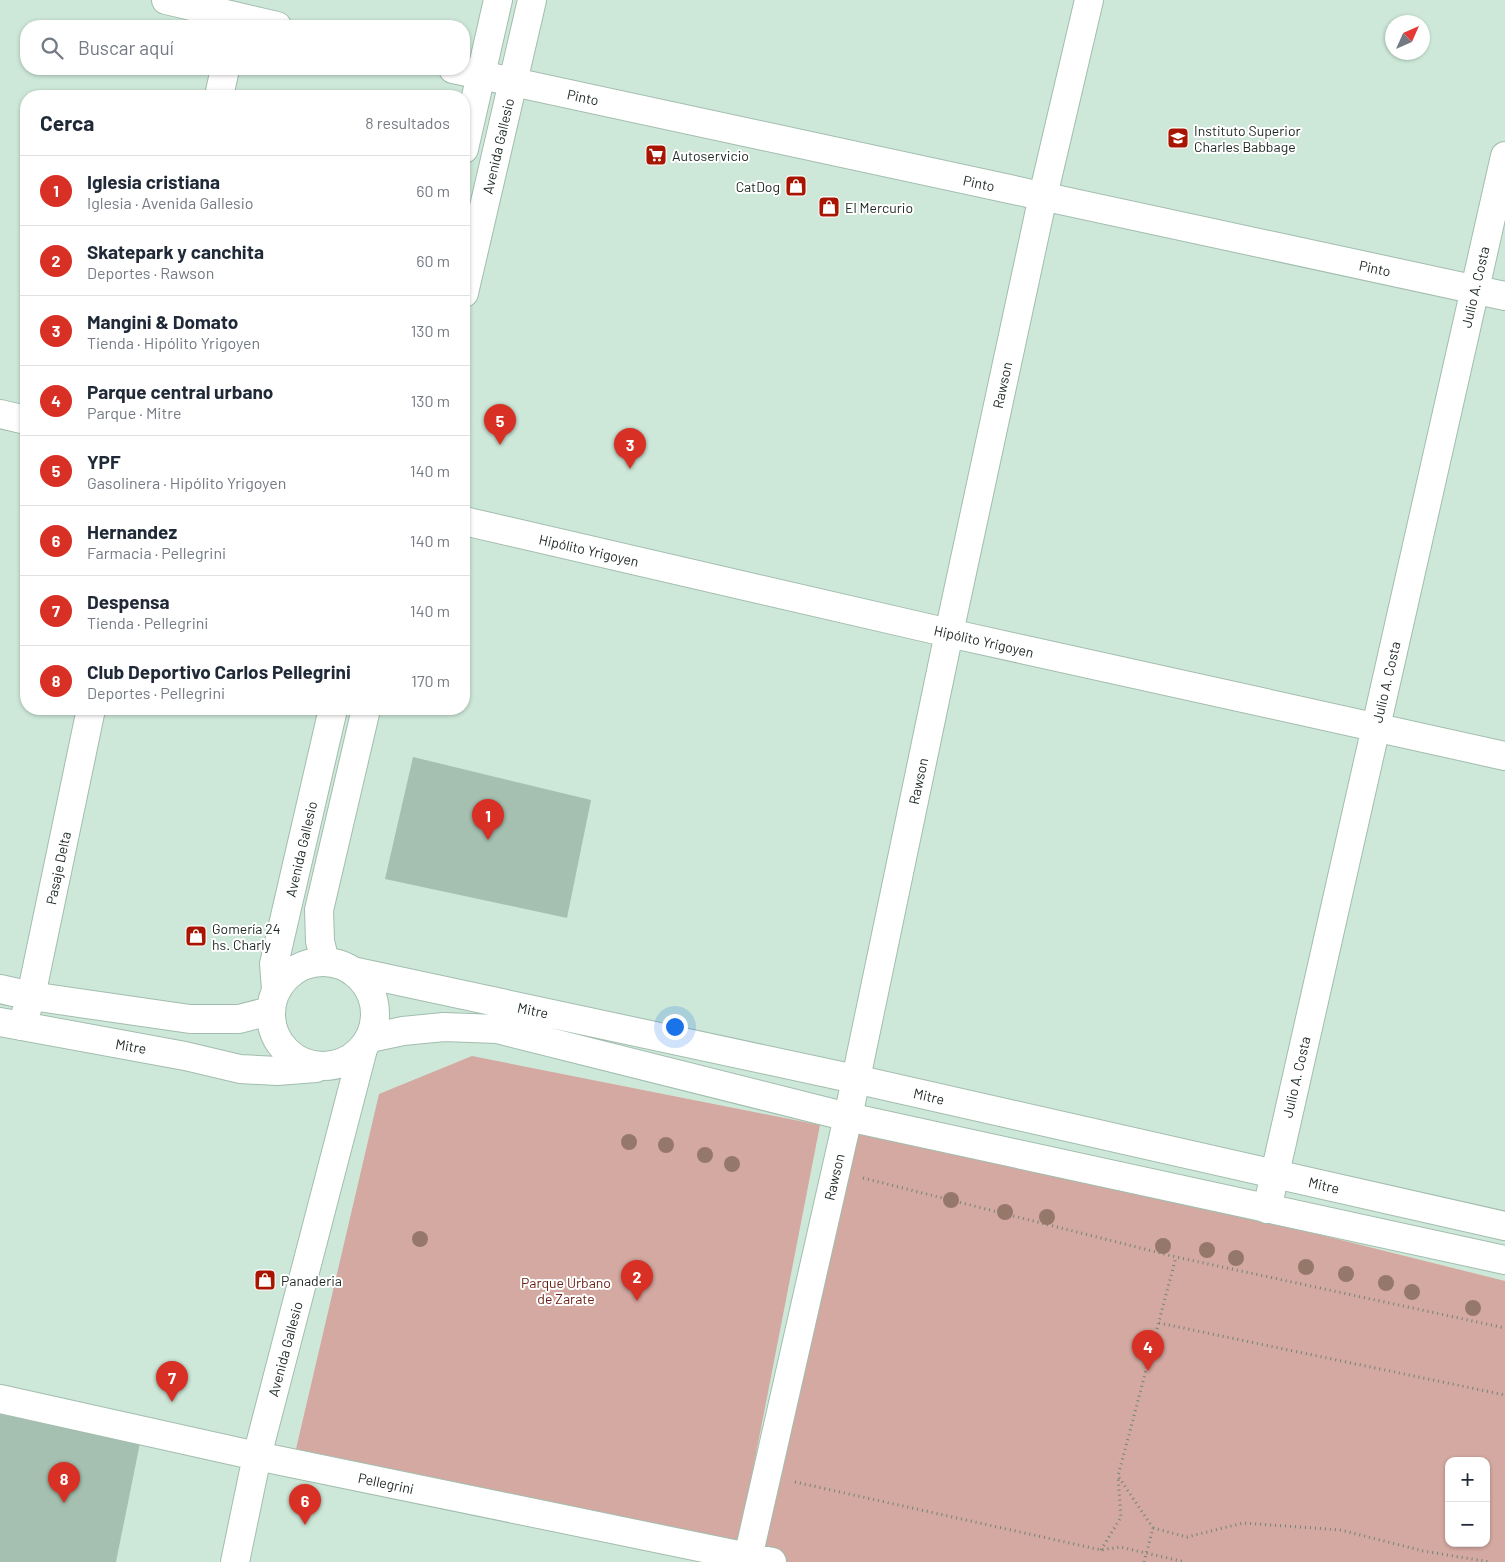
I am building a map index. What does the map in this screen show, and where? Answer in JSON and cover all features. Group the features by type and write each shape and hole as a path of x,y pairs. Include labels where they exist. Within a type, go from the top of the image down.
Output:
{"street":[{"path":"166,0 237,14 257,20"},
{"path":"470,123 498,0"},
{"name":"Avenida Gallesio","path":"470,266 532,0"},
{"name":"Rawson","path":"756,1560 766,1476 836,1172 1043,196 1089,0"},
{"name":"Pinto","path":"470,73 1505,296"},
{"path":"220,90 224,75"},
{"name":"Julio A. Costa","path":"1266,1209 1505,156"},
{"path":"0,414 20,419"},
{"name":"Hipólito Yrigoyen","path":"470,522 949,633 1505,756"},
{"name":"Pasaje Delta","path":"11,1024 31,996 90,715"},
{"name":"Avenida Gallesio","path":"273,1000 274,964 332,715"},
{"path":"325,962 320,941 319,910 365,715"},
{"path":"325,962 352,971 363,981 371,994 375,1008 374,1023 366,1044 344,1063 322,1067 301,1063 284,1050 273,1032 273,1000 285,978 297,968 311,963 325,962"},
{"name":"Mitre","path":"352,971 855,1079 1505,1226"},
{"path":"0,989 31,996 190,1019 239,1020 273,1000"},
{"name":"Mitre","path":"11,1024 240,1068 277,1071 322,1067"},
{"name":"Mitre","path":"366,1044 403,1030 444,1027 497,1029 848,1117 1505,1260"},
{"name":"Avenida Gallesio","path":"234,1562 257,1456 366,1044"},
{"name":"Pellegrini","path":"0,1399 257,1456 756,1560"}],"path":[{"path":"836,1172 1176,1257 1505,1328"},
{"path":"1101,1550 1121,1517 1118,1476 1176,1257"},
{"path":"1159,1323 1505,1395"},
{"path":"766,1476 1101,1550 1120,1547 1185,1562"},
{"path":"1118,1476 1153,1528 1187,1538 1243,1523 1341,1530 1423,1551 1490,1562"},
{"path":"1144,1562 1153,1528"}],"green space":[{"name":"Parque Urbano de Zarate","path":"472,1056 820,1125 739,1541 296,1449 379,1094"},
{"path":"848,1117 1505,1281 1505,1562 774,1562 748,1557"}],"building":[{"path":"413,757 591,800 567,918 385,879"},
{"path":"0,1414 140,1443 116,1562 0,1562"}],"place":[{"name":"Instituto Superior Charles Babbage","path":"1178,138"},
{"name":"Autoservicio","path":"656,155"},
{"name":"CatDog","path":"796,186"},
{"name":"El Mercurio","path":"829,207"},
{"name":"YPF","path":"500,445"},
{"name":"Mangini & Domato","path":"630,469"},
{"name":"Iglesia cristiana","path":"488,840"},
{"name":"Gomería 24 hs. Charly","path":"196,936"},
{"name":"Panaderia","path":"265,1280"},
{"name":"Skatepark y canchita","path":"637,1301"},
{"name":"Parque central urbano","path":"1148,1371"},
{"name":"Despensa","path":"172,1402"},
{"name":"Club Deportivo Carlos Pellegrini","path":"64,1503"},
{"name":"Hernandez","path":"305,1525"}]}
